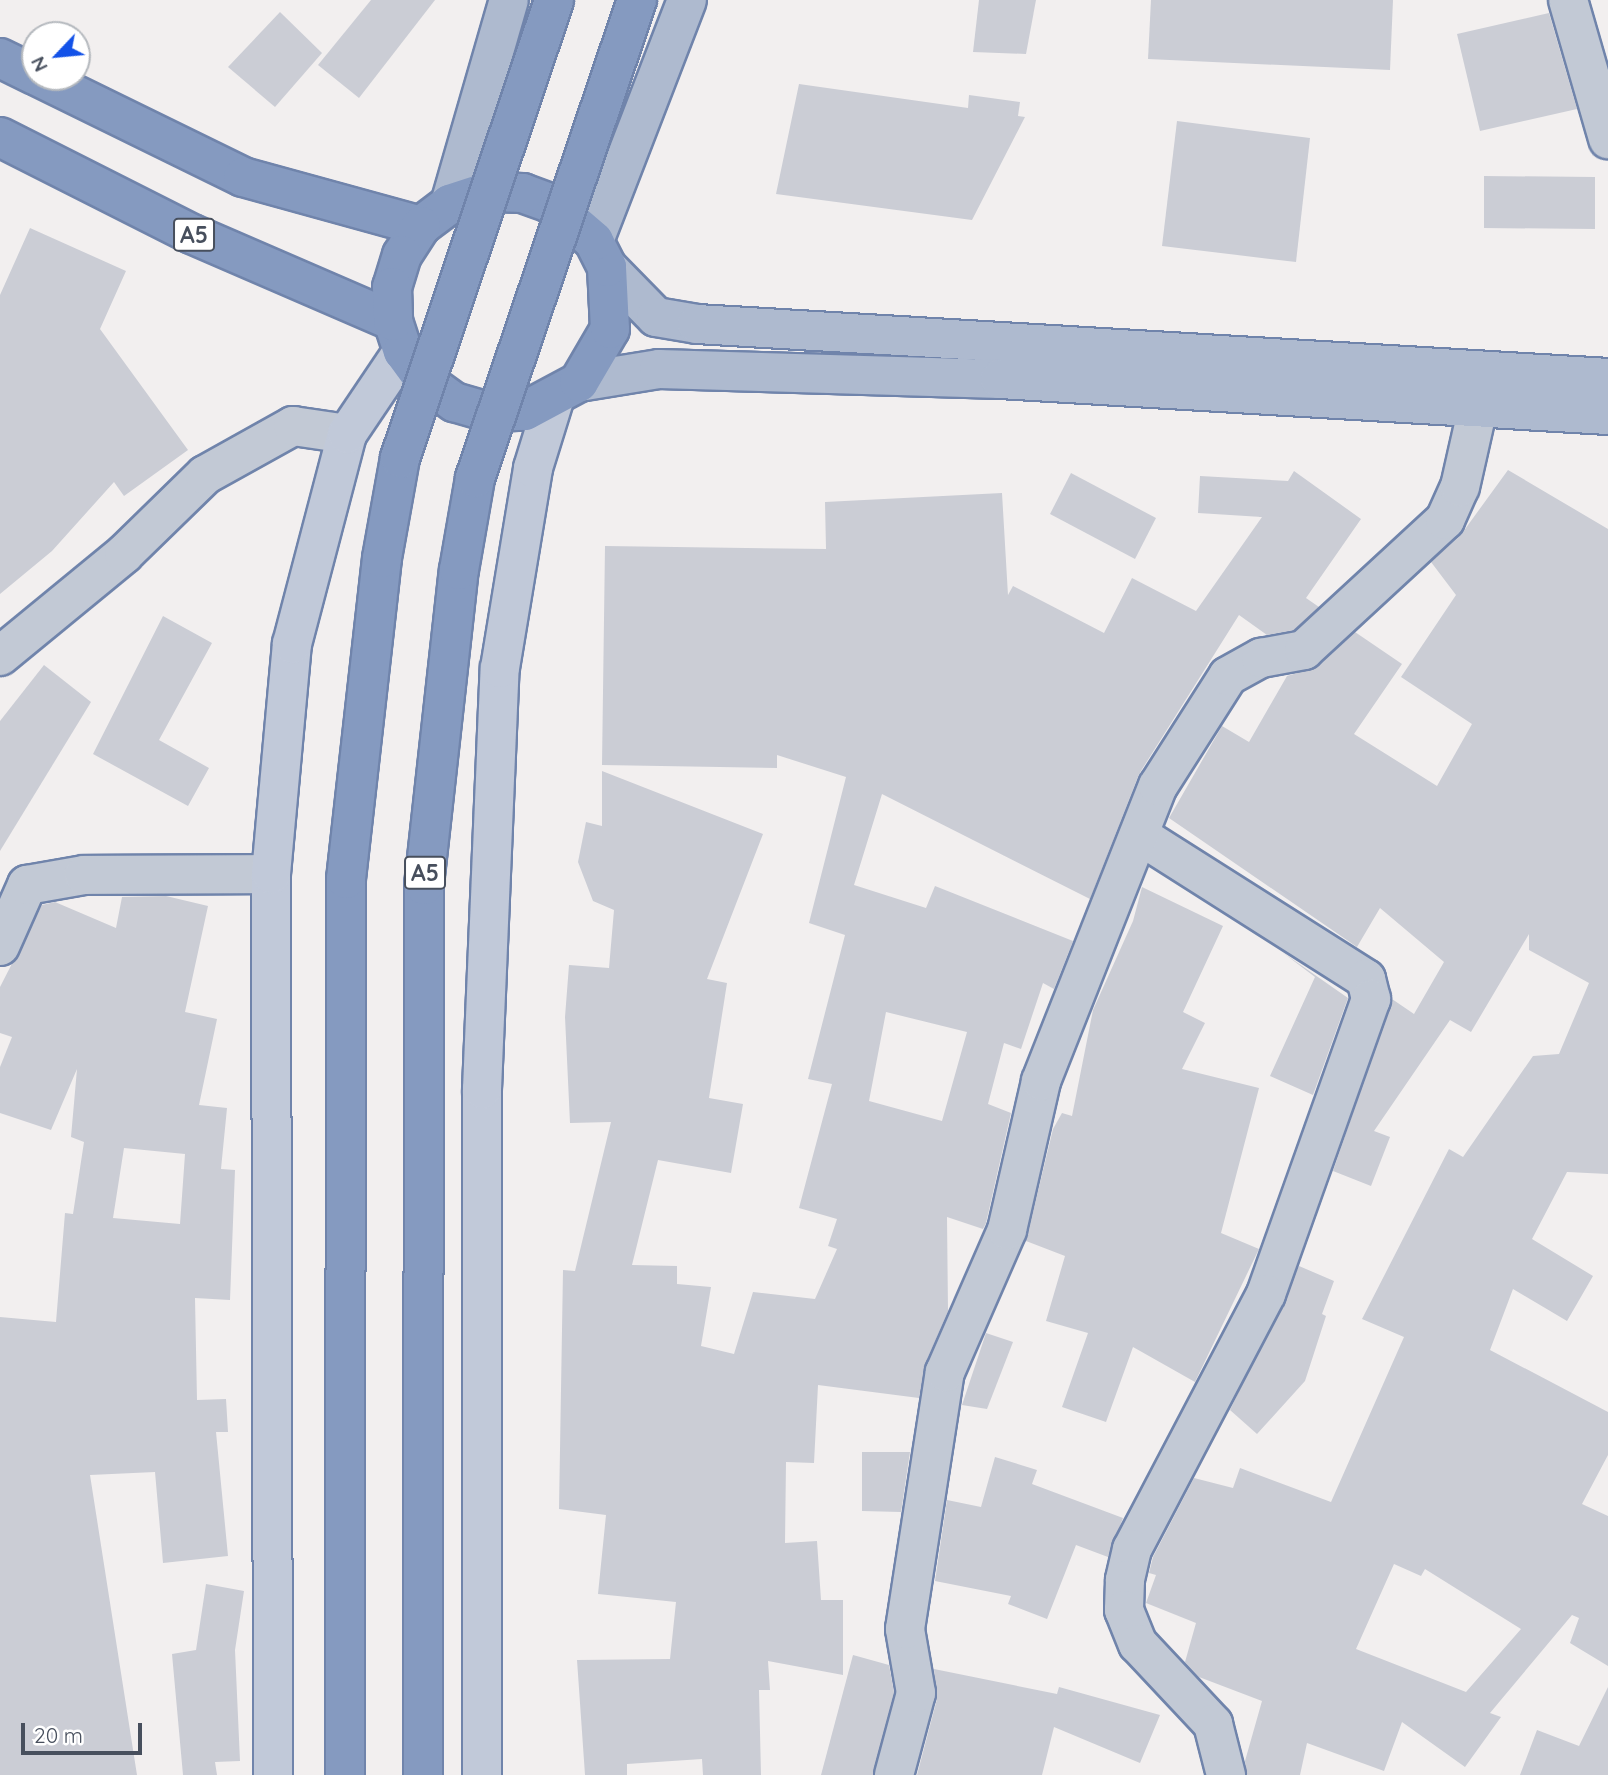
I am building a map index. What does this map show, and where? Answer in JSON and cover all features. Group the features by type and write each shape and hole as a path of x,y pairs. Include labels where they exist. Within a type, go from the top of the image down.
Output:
{"highway":[{"path":"345,1775 346,879 382,558 400,458 554,0"},
{"name":"A5","path":"423,1775 424,885 458,570 475,478 637,0"},
{"path":"0,58 21,68"},
{"path":"68,91 243,177 436,215"},
{"name":"A5","path":"0,137 398,336"},
{"path":"486,192 523,193 550,203 600,254 610,329 566,391 525,411 489,412 454,402 425,381 398,336 392,287 402,254 436,215 486,192"}],"main road":[{"path":"436,215 509,0"},
{"path":"687,0 600,254 656,317 697,324 1608,378"},
{"path":"566,391 672,369 999,380 1608,415"}],"street":[{"path":"1569,0 1608,139"},
{"path":"273,1775 271,874 292,644 347,434 398,336"},
{"path":"482,1775 482,1089 499,682 533,468 566,391"},
{"path":"894,1775 916,1693 905,1629 945,1372 1007,1230 1041,1081 1158,786 1228,676 1261,658 1304,650 1445,520 1460,487 1478,407"},
{"path":"0,656 124,554 205,475 293,426 347,434"},
{"path":"1139,835 1366,979 1371,999 1266,1294 1132,1549 1125,1580 1124,1610 1138,1644 1213,1724 1226,1775"},
{"path":"0,946 27,885 85,875 271,874"}],"building":[{"path":"371,0 435,0 359,98 318,65"},
{"path":"979,0 1036,0 1026,54 973,52"},
{"path":"1151,0 1393,0 1390,70 1148,59"},
{"path":"280,12 322,53 275,107 228,67"},
{"path":"1549,13 1577,109 1480,131 1457,34"},
{"path":"799,84 968,108 969,95 1020,102 1018,116 1025,117 972,220 776,194"},
{"path":"1177,121 1310,138 1296,262 1162,246"},
{"path":"1484,176 1595,177 1595,229 1484,228"},
{"path":"30,228 126,271 100,329 188,450 124,496 114,482 52,551 0,594 0,295"},
{"path":"1508,470 1608,529 1608,1174 1567,1172 1532,1239 1593,1276 1567,1321 1513,1289 1490,1350 1608,1412 1608,1455 1582,1504 1608,1516 1608,1666 1570,1643 1579,1618 1572,1615 1490,1713 1501,1717 1465,1767 1402,1722 1384,1771 1307,1743 1300,1775 1247,1775 1245,1761 1262,1701 1199,1677 1185,1662 1196,1623 1146,1603 1156,1575 1149,1573 1153,1557 1194,1478 1233,1488 1240,1468 1331,1502 1404,1337 1362,1319 1449,1149 1463,1157 1533,1056 1559,1054 1589,983 1529,950 1529,934 1471,1032 1450,1020 1374,1131 1390,1137 1371,1186 1333,1171 1392,999 1414,1014 1444,962 1380,908 1357,947 1169,818 1222,726 1249,742 1287,676 1318,667 1355,632 1402,664 1354,734 1437,786 1472,724 1401,677 1456,595 1431,562 1460,536","holes":["1394,1564 1421,1576 1425,1569 1521,1629 1466,1692 1356,1649"]},
{"path":"1294,471 1361,519 1306,598 1319,607 1294,630 1267,635 1239,615 1139,774 1090,899 882,794 854,885 926,908 935,886 1073,941 1054,989 1043,983 1021,1049 1004,1043 988,1104 1011,1113 986,1223 983,1229 947,1217 948,1311 925,1364 919,1398 818,1385 814,1463 786,1462 785,1543 817,1541 821,1600 843,1600 843,1675 768,1661 770,1690 759,1690 761,1775 703,1775 702,1759 627,1764 627,1775 585,1775 577,1660 670,1659 676,1602 598,1594 606,1515 559,1509 563,1270 575,1271 611,1122 570,1123 565,1017 569,965 609,968 614,910 593,901 578,862 586,822 602,826 602,771 763,834 707,979 727,983 709,1098 743,1104 731,1173 658,1160 632,1265 677,1266 677,1284 711,1287 701,1346 734,1354 753,1292 815,1299 837,1249 828,1246 837,1219 799,1208 832,1084 808,1079 845,935 809,923 846,777 777,755 777,768 602,765 605,546 826,549 825,502 1002,493 1008,595 1013,586 1104,633 1132,578 1196,611 1262,517 1198,513 1200,476 1288,481","holes":["886,1012 967,1032 942,1121 869,1101"]},
{"path":"1071,473 1156,518 1135,559 1050,514"},
{"path":"163,616 212,643 159,740 209,768 188,806 93,754"},
{"path":"44,665 91,702 0,851 0,721"},
{"path":"1142,887 1223,926 1183,1012 1205,1023 1182,1069 1259,1088 1221,1233 1259,1249 1195,1382 1133,1347 1106,1422 1062,1407 1088,1333 1046,1321 1065,1256 1026,1241 1053,1129 1062,1113 1072,1116 1093,1010 1133,921"},
{"path":"166,896 208,906 185,1012 217,1019 199,1105 227,1108 221,1169 235,1170 230,1300 195,1298 197,1400 226,1399 228,1432 216,1432 228,1556 163,1563 155,1472 90,1475 137,1775 0,1775 0,1317 56,1322 65,1213 73,1214 84,1142 71,1137 77,1069 51,1130 0,1113 0,1067 12,1037 0,1033 0,987 42,905 55,902 116,928 122,897","holes":["124,1148 185,1154 180,1224 113,1218"]},
{"path":"1282,952 1348,998 1313,1095 1270,1076 1315,977"},
{"path":"1299,1266 1334,1281 1322,1314 1326,1316 1305,1381 1257,1434 1230,1410"},
{"path":"986,1333 1013,1342 987,1409 962,1405"},
{"path":"862,1452 910,1452 901,1512 862,1511"},
{"path":"995,1457 1037,1470 1032,1484 1123,1518 1108,1557 1076,1545 1047,1619 1008,1604 1011,1596 935,1581 947,1500 981,1507"},
{"path":"206,1584 244,1591 235,1650 240,1761 215,1762 217,1775 183,1775 172,1654 196,1650"},
{"path":"853,1655 889,1665 894,1692 873,1775 821,1775"},
{"path":"934,1669 1057,1694 1059,1687 1160,1715 1140,1763 1054,1727 1042,1775 917,1775 937,1699"},
{"path":"1608,1687 1608,1775 1520,1775 1537,1730 1579,1746"}]}
